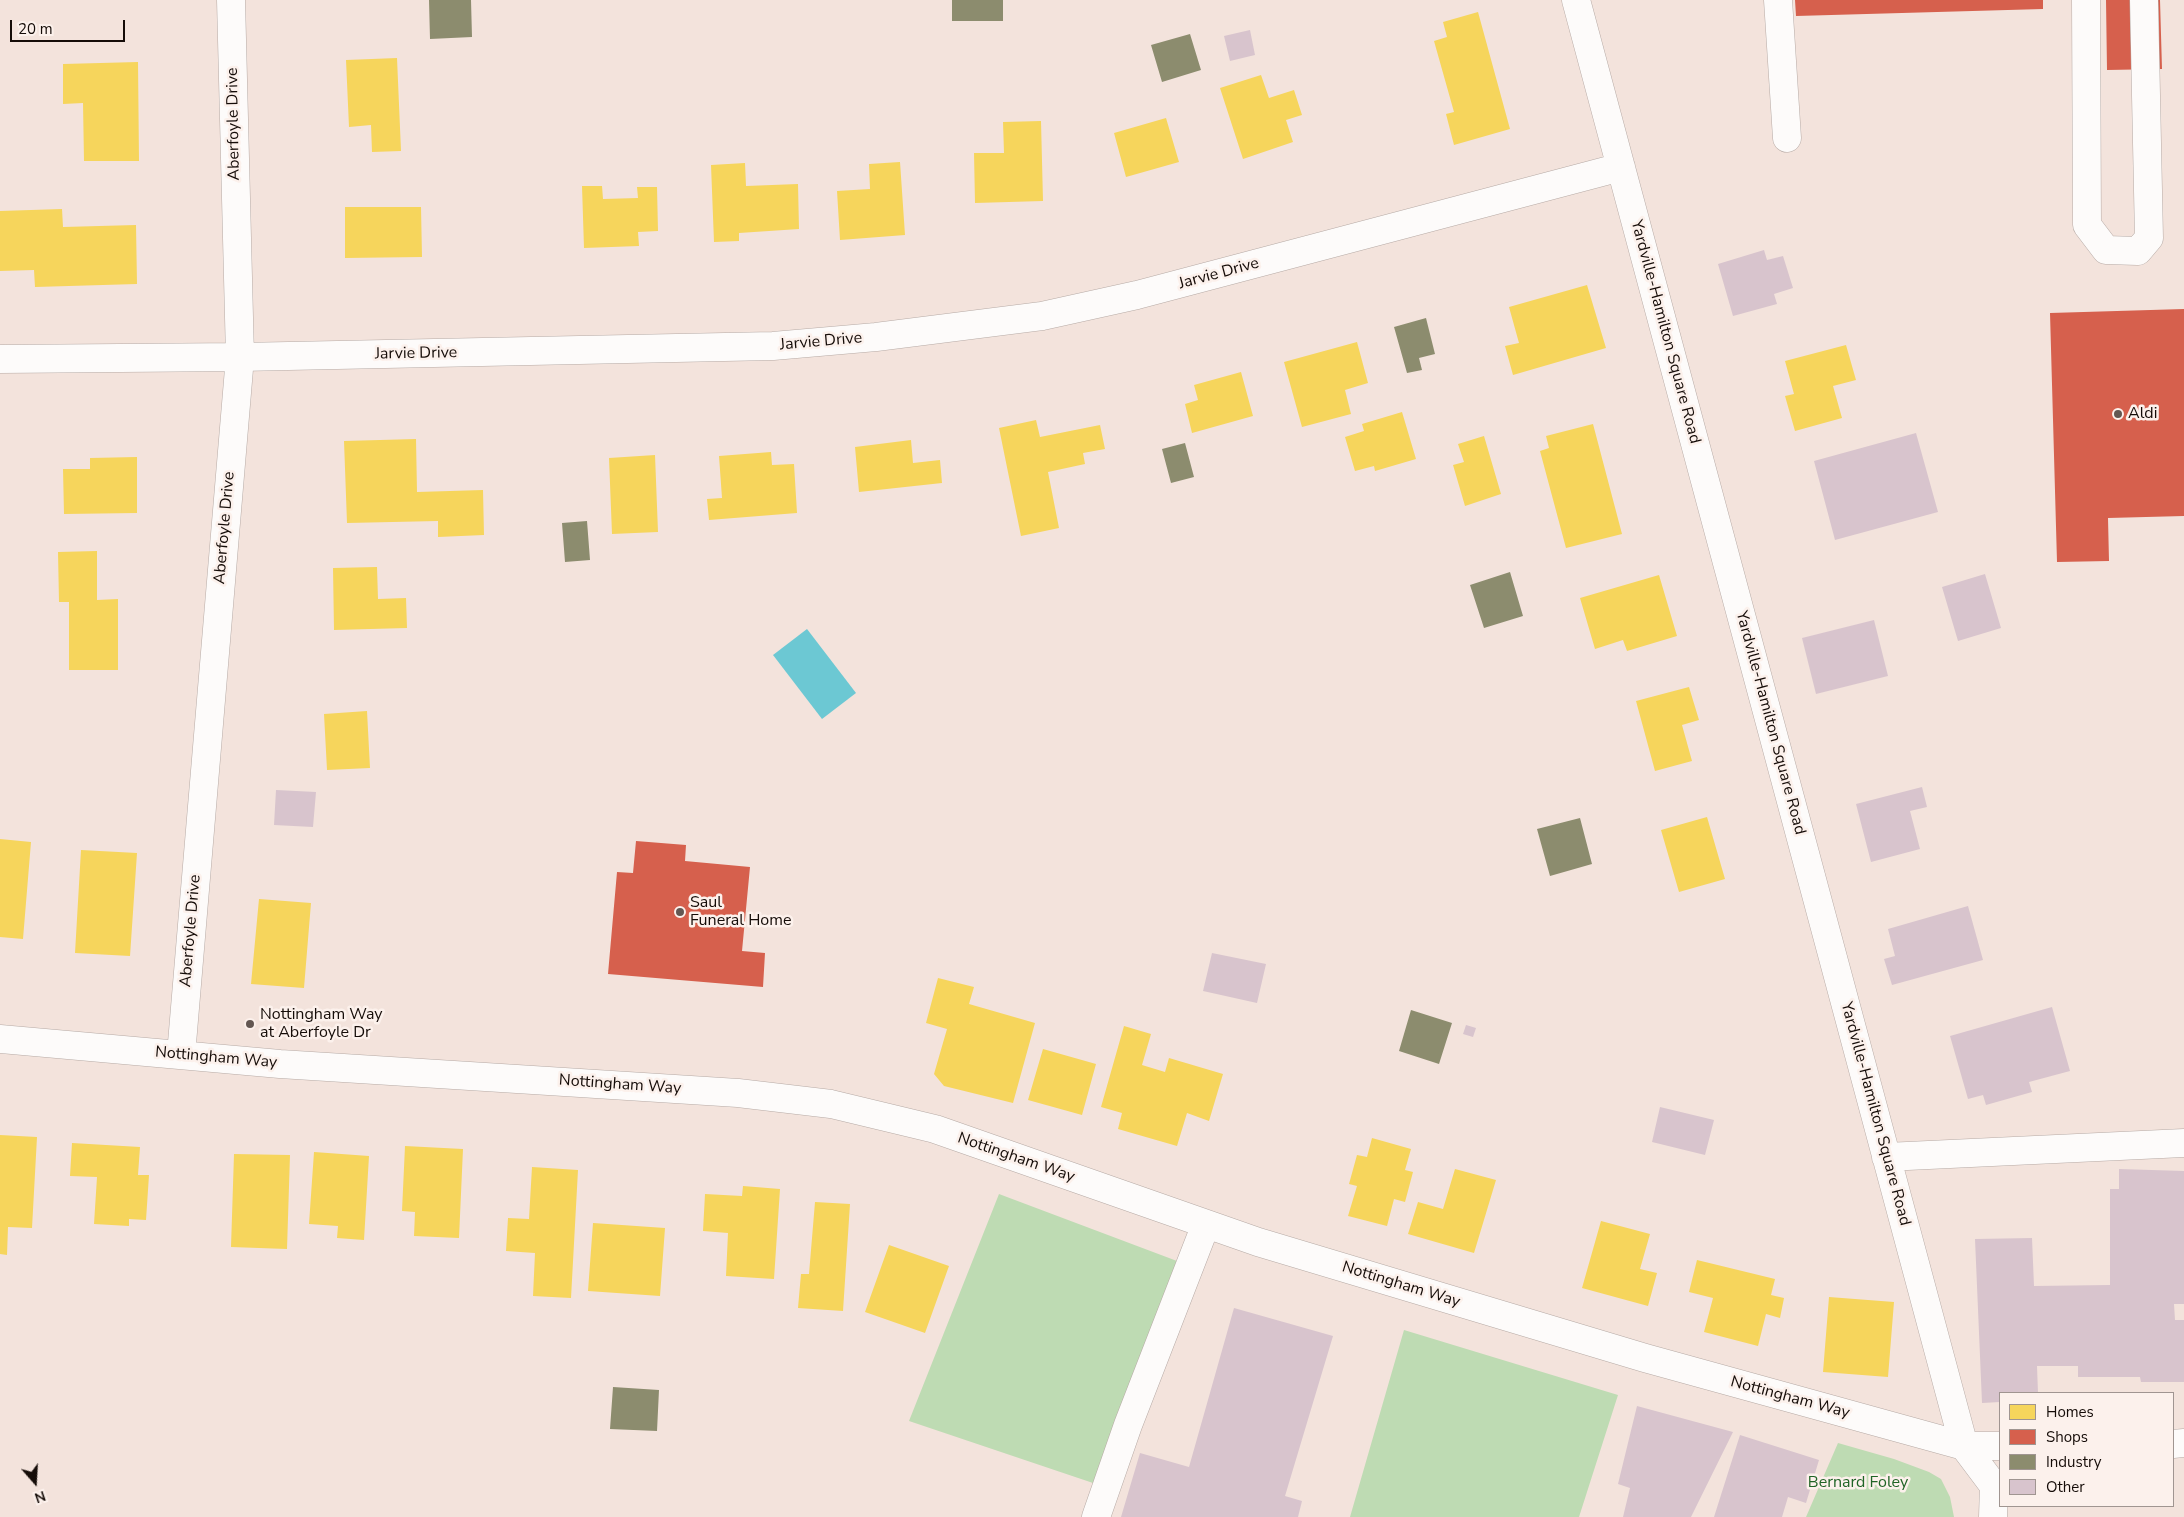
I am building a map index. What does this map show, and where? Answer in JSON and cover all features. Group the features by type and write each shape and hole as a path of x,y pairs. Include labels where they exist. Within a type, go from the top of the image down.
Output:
{"street":[{"name":"Aberfoyle Drive","path":"181,1055 240,357 231,0"},
{"name":"Yardville-Hamilton Square Road","path":"1576,0 1964,1446"},
{"path":"1778,0 1787,138"},
{"path":"2086,0 2087,225 2106,250 2138,252 2149,238 2144,0"},
{"name":"Jarvie Drive","path":"0,358 240,357 772,346 876,337 1042,316 1137,295 1621,167"},
{"name":"Nottingham Way","path":"0,1039 280,1064 738,1092 831,1104 935,1129 1258,1242 1635,1355 1964,1446 1999,1446"},
{"path":"1886,1157 2184,1143"},
{"path":"1096,1517 1128,1425 1206,1224"},
{"path":"1964,1446 1994,1486 1993,1517"}],"green space":[{"path":"999,1194 1177,1261 1093,1483 909,1421"},
{"path":"1404,1330 1618,1395 1579,1517 1350,1517"},
{"name":"Bernard Foley","path":"1838,1443 1894,1459 1929,1472 1941,1479 1950,1497 1954,1517 1806,1517"}],"water":[{"path":"807,629 856,693 822,719 773,655"}],"building: Homes":[{"path":"1478,12 1510,129 1454,145 1446,114 1454,112 1434,41 1447,37 1443,22"},
{"path":"397,58 401,151 372,152 371,125 349,127 346,60"},
{"path":"138,62 139,161 84,161 83,103 63,104 63,64"},
{"path":"1261,75 1269,98 1294,90 1302,115 1286,120 1293,142 1243,159 1220,88"},
{"path":"1166,118 1179,162 1126,177 1114,133"},
{"path":"1041,121 1043,201 975,203 974,153 1004,153 1003,122"},
{"path":"900,162 905,235 840,240 837,191 870,189 869,164"},
{"path":"745,163 746,186 798,184 799,229 739,233 739,241 714,242 711,165"},
{"path":"582,186 602,186 603,199 638,198 637,187 657,187 658,231 638,232 639,246 584,248"},
{"path":"345,207 421,207 422,257 345,258"},
{"path":"62,209 63,227 136,225 137,284 35,287 34,270 0,271 0,211"},
{"path":"1587,285 1606,348 1513,375 1505,346 1519,343 1509,307"},
{"path":"1357,342 1368,383 1345,390 1351,414 1302,427 1284,362"},
{"path":"1846,345 1856,380 1833,386 1842,418 1795,431 1785,396 1794,394 1785,361"},
{"path":"1241,372 1253,416 1192,433 1185,404 1198,400 1194,385"},
{"path":"1402,412 1416,459 1375,471 1374,466 1355,471 1345,437 1364,431 1362,424"},
{"path":"1036,420 1040,437 1100,425 1105,449 1083,453 1085,464 1048,472 1059,528 1021,536 999,428"},
{"path":"1593,424 1622,534 1566,548 1540,451 1549,448 1546,436"},
{"path":"1484,436 1501,494 1465,506 1453,465 1464,462 1458,444"},
{"path":"416,439 417,492 483,490 484,535 438,537 438,521 347,523 344,441"},
{"path":"911,440 913,463 940,460 942,483 859,492 855,447"},
{"path":"771,452 772,465 794,464 797,513 709,520 707,499 722,498 719,456"},
{"path":"655,455 658,532 612,534 609,458"},
{"path":"137,457 137,513 64,514 63,469 90,469 90,458"},
{"path":"97,551 97,600 118,599 118,670 69,670 69,602 59,602 58,552"},
{"path":"377,567 378,599 406,598 407,628 334,630 333,568"},
{"path":"1659,575 1677,636 1627,651 1623,640 1595,649 1580,598"},
{"path":"1689,687 1699,720 1682,725 1692,761 1655,771 1636,701"},
{"path":"367,711 370,768 327,770 324,714"},
{"path":"1707,817 1725,879 1679,892 1661,830"},
{"path":"0,839 31,842 23,939 0,937"},
{"path":"81,850 137,853 130,956 75,953"},
{"path":"259,899 311,903 304,988 251,984"},
{"path":"938,978 974,987 969,1004 1035,1023 1013,1103 944,1086 934,1074 947,1029 926,1023"},
{"path":"1124,1026 1151,1034 1142,1065 1165,1072 1169,1058 1223,1074 1209,1121 1187,1113 1177,1146 1118,1129 1122,1113 1101,1107"},
{"path":"1043,1049 1096,1064 1082,1115 1028,1100"},
{"path":"0,1135 37,1137 32,1228 8,1227 7,1255 0,1254"},
{"path":"1372,1138 1411,1149 1405,1170 1413,1172 1405,1202 1394,1199 1387,1226 1348,1216 1357,1186 1349,1184 1357,1155 1367,1157"},
{"path":"72,1143 140,1147 138,1175 149,1175 146,1220 129,1219 129,1226 94,1224 97,1177 70,1176"},
{"path":"405,1146 463,1149 459,1238 414,1236 415,1212 402,1211"},
{"path":"314,1152 369,1156 364,1240 337,1238 338,1226 309,1224"},
{"path":"234,1154 290,1155 287,1249 231,1247"},
{"path":"532,1167 578,1170 571,1298 533,1296 535,1253 506,1251 508,1218 529,1219"},
{"path":"1455,1169 1496,1180 1474,1253 1408,1234 1418,1202 1443,1209"},
{"path":"743,1186 780,1189 774,1279 726,1276 728,1233 703,1231 705,1194 742,1196"},
{"path":"815,1202 850,1204 843,1311 798,1308 801,1274 809,1274"},
{"path":"1601,1221 1650,1234 1640,1269 1657,1273 1648,1306 1582,1288"},
{"path":"593,1223 665,1228 660,1296 588,1291"},
{"path":"889,1245 949,1266 925,1333 865,1312"},
{"path":"1697,1260 1775,1279 1771,1295 1784,1298 1780,1318 1766,1314 1758,1346 1704,1332 1713,1298 1689,1292"},
{"path":"1829,1297 1894,1302 1888,1377 1823,1372"}],"building: Shops":[{"path":"1795,0 2043,0 2043,9 1796,16"},
{"path":"2106,0 2160,0 2162,69 2107,70"},
{"name":"Aldi","path":"2184,309 2184,516 2108,518 2109,561 2057,562 2050,313"},
{"name":"Saul Funeral Home","path":"636,841 686,845 685,861 750,867 742,951 765,953 763,987 608,974 617,872 633,873"}],"building: Industry":[{"path":"429,0 471,0 472,37 430,39"},
{"path":"952,0 1003,0 1003,21 952,21"},
{"path":"1190,34 1201,70 1162,82 1151,45"},
{"path":"1426,318 1435,354 1419,358 1422,370 1407,373 1394,327"},
{"path":"1185,443 1194,477 1171,483 1162,449"},
{"path":"587,521 590,560 565,562 562,523"},
{"path":"1510,572 1523,616 1484,628 1470,585"},
{"path":"1580,818 1592,864 1550,876 1537,829"},
{"path":"1411,1010 1452,1023 1439,1064 1399,1051"},
{"path":"613,1387 659,1390 657,1431 610,1429"}],"building: Other":[{"path":"1250,30 1255,55 1230,61 1224,36"},
{"path":"1764,250 1767,260 1783,256 1793,288 1774,294 1777,304 1733,316 1718,264"},
{"path":"1916,433 1938,512 1835,540 1814,461"},
{"path":"1985,574 2001,628 1958,641 1942,587"},
{"path":"1874,620 1888,676 1816,694 1802,638"},
{"path":"1922,787 1927,807 1910,811 1920,849 1871,862 1856,804"},
{"path":"276,790 316,792 313,827 274,825"},
{"path":"1968,906 1983,960 1892,985 1884,959 1895,956 1888,929"},
{"path":"1212,953 1266,964 1257,1003 1203,991"},
{"path":"2052,1007 2070,1071 2029,1082 2032,1092 1986,1105 1983,1095 1968,1099 1950,1036"},
{"path":"1466,1025 1476,1028 1473,1037 1463,1034"},
{"path":"1660,1107 1714,1120 1705,1155 1652,1142"},
{"path":"2119,1169 2184,1171 2184,1304 2174,1304 2175,1320 2184,1320 2184,1382 2141,1382 2140,1377 2078,1377 2078,1366 2037,1366 2038,1392 1999,1392 1999,1402 1982,1403 1975,1239 2032,1238 2034,1286 2110,1285 2110,1189 2119,1189"},
{"path":"1234,1308 1333,1336 1285,1496 1302,1501 1298,1517 1121,1517 1140,1453 1189,1467"},
{"path":"1637,1406 1733,1432 1691,1517 1623,1517 1630,1488 1618,1484"},
{"path":"1740,1435 1819,1460 1806,1503 1788,1497 1782,1517 1714,1517"}],"place":[{"name":"Aldi","path":"2118,414"},
{"name":"Saul Funeral Home","path":"680,912"},
{"name":"Nottingham Way at Aberfoyle Dr","path":"250,1024"}]}
